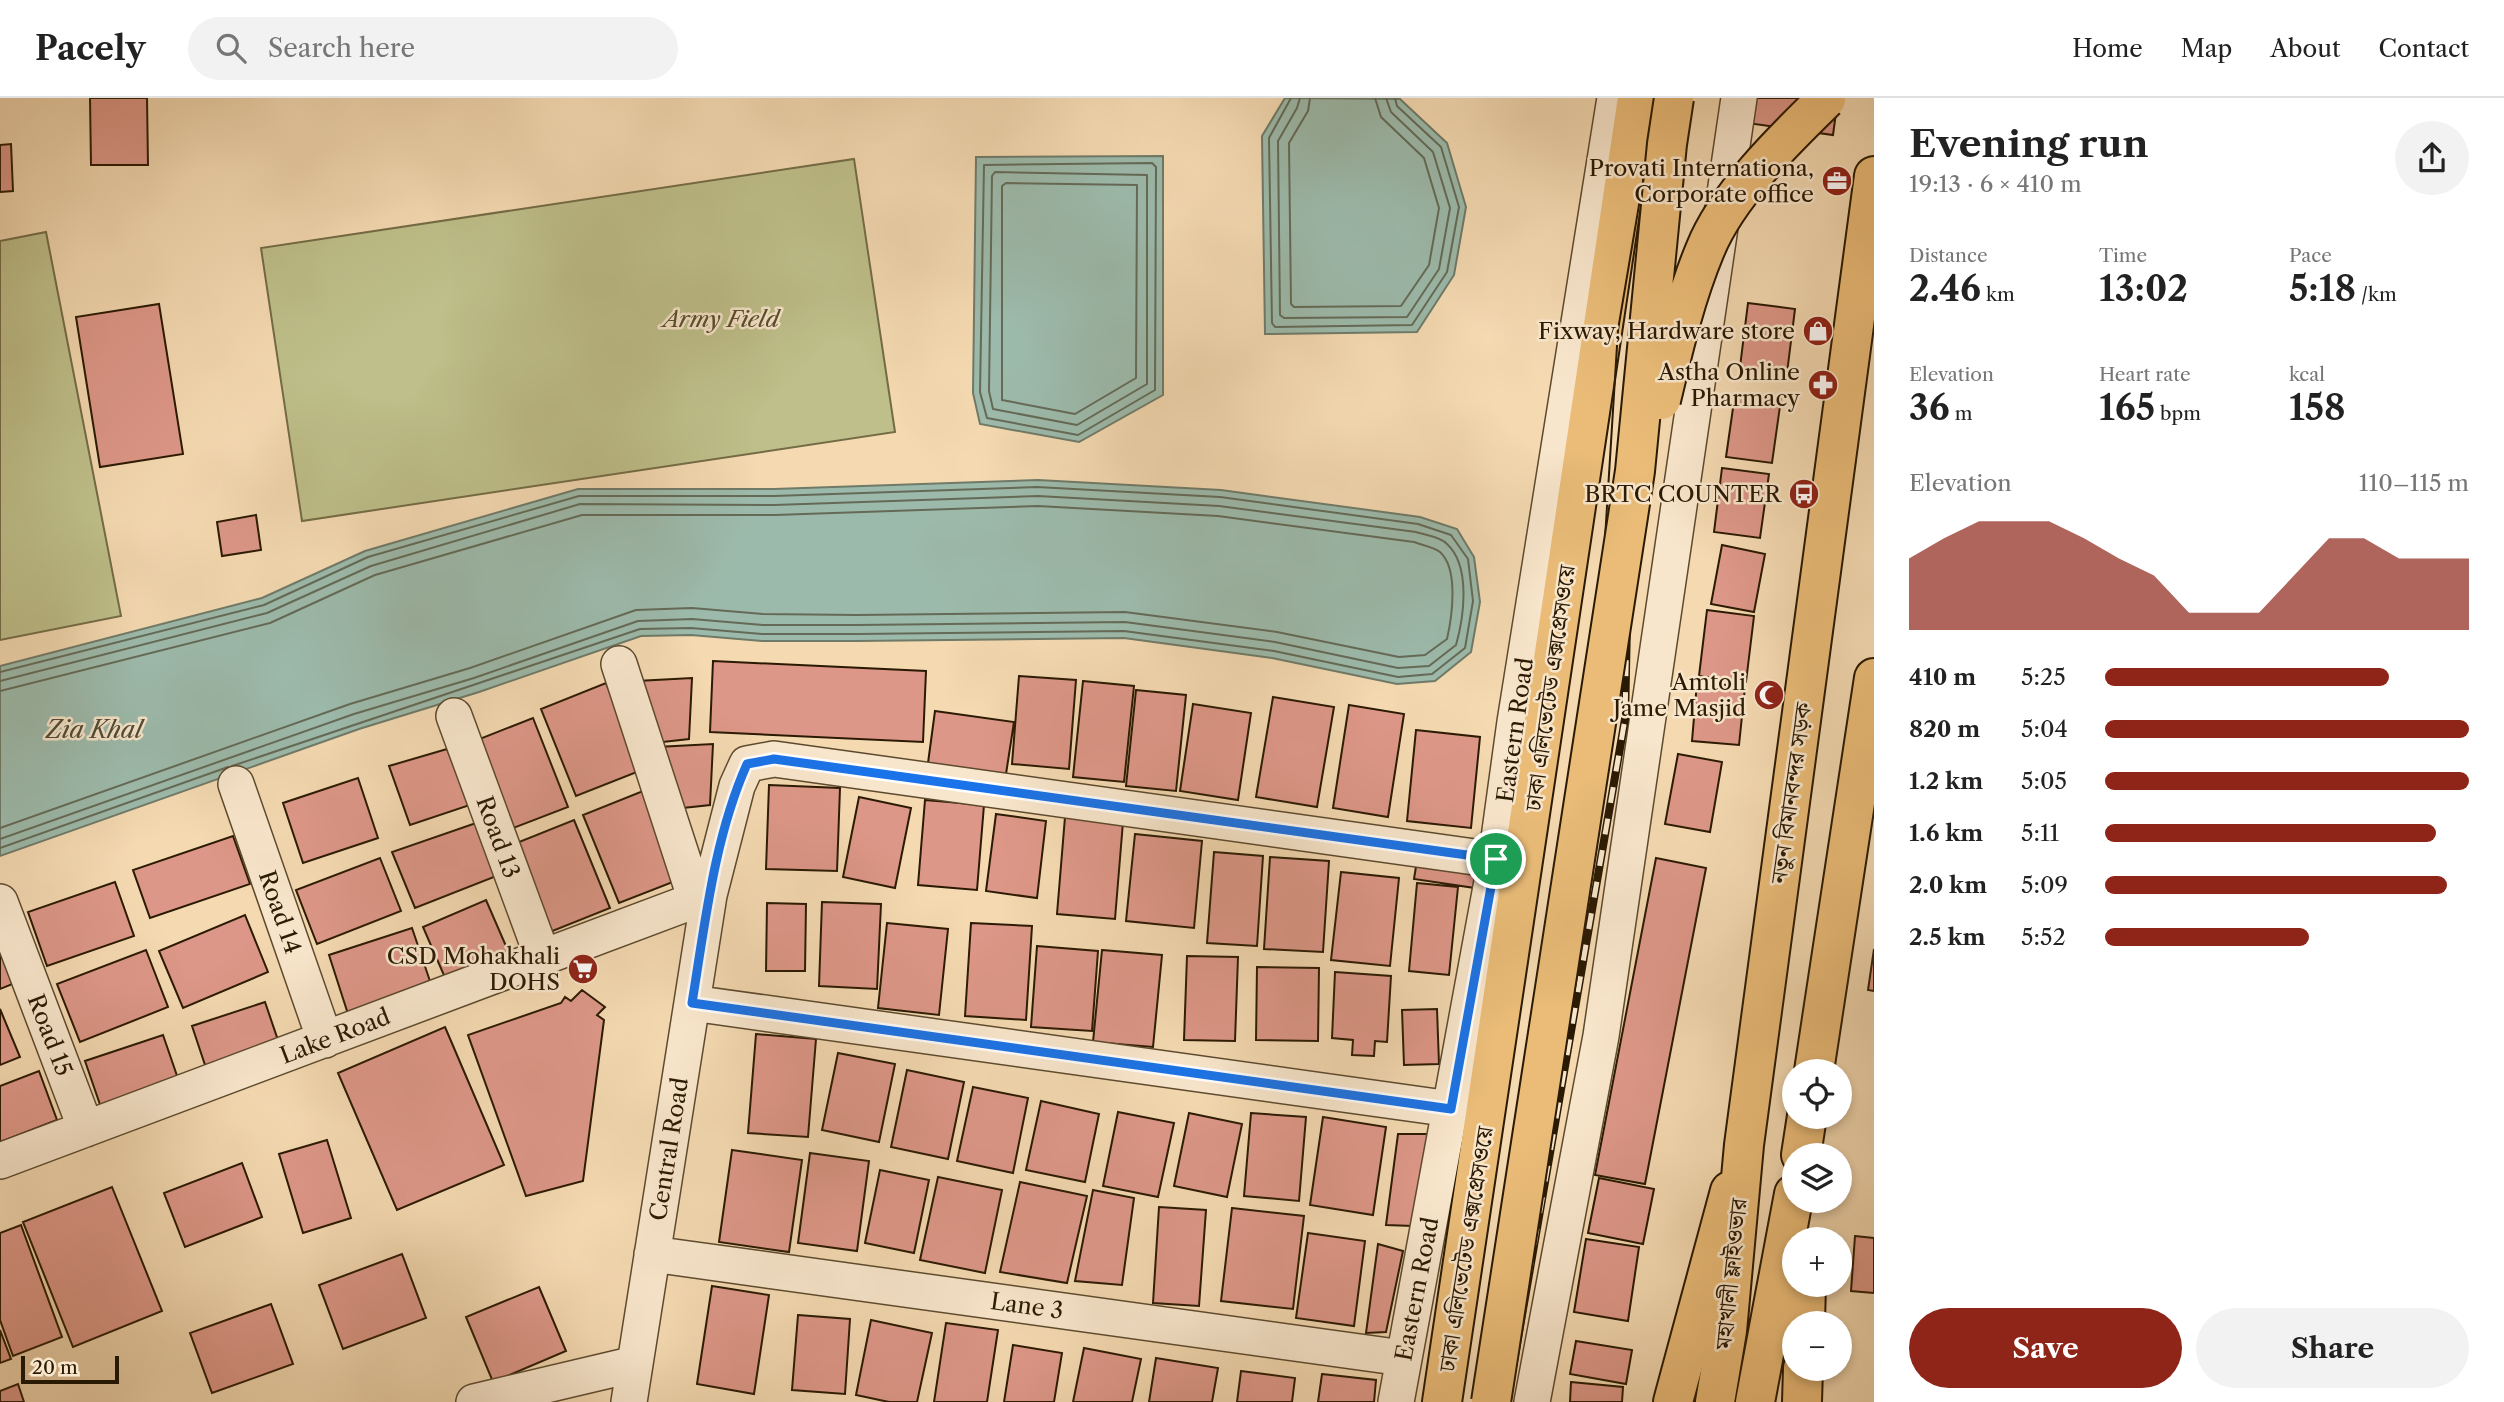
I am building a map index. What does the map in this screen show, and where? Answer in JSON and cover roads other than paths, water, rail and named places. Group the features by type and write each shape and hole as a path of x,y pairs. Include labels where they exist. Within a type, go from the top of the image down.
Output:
{"main road":[{"name":"ঢাকা এলিভেটেড এক্সপ্রেসওয়ে","path":"1443,1402 1637,98"},
{"name":"ঢাকা এলিভেটেড এক্সপ্রেসওয়ে","path":"1491,1402 1634,471 1674,98"},
{"path":"1634,471 1654,425 1705,248 1737,197 1776,148 1827,98"},
{"name":"নতুন বিমানবন্দর সড়ক","path":"1673,1402 1704,1280 1744,1146 1874,176"},
{"path":"1816,1059 1874,678"},
{"name":"মহাখালী ফ্লাইওভার","path":"1715,1402 1727,1331 1744,1146"},
{"name":"মহাখালী ফ্লাইওভার","path":"1755,1402 1790,1213"},
{"path":"1802,1402 1803,1381"}],"street":[{"name":"Eastern Road","path":"1396,1402 1496,859 1515,722 1615,98"},
{"path":"1532,1402 1601,1036 1739,98"},
{"path":"619,664 703,898"},
{"name":"Road 13","path":"454,716 542,958"},
{"name":"Central Road","path":"629,1402 692,1003 703,898 737,786 747,764 774,759 1496,859"},
{"name":"Road 14","path":"236,784 325,1040"},
{"name":"Lake Road","path":"0,1161 703,898"},
{"name":"Road 15","path":"0,902 86,1129"},
{"path":"692,1003 1451,1109"},
{"name":"Lane 3","path":"652,1254 1403,1359"},
{"path":"474,1402 635,1364"}],"water":[{"path":"1285,98 1400,99 1447,143 1466,207 1454,275 1417,332 1265,334 1262,136"},
{"path":"1163,156 1163,395 1079,442 980,424 973,393 976,157"},
{"name":"Zia Khal","path":"1038,480 1221,490 1420,517 1457,529 1474,557 1480,602 1471,652 1435,681 1397,684 1272,658 1124,638 762,641 691,635 641,636 479,692 359,729 0,856 0,666 262,598 365,551 578,489 774,489"}],"tram line":[{"path":"1474,1402 1594,715 1618,330 1657,98"}],"railway":[{"path":"1507,1402 1625,719 1633,333 1676,98"}],"place":[{"name":"Provati Internationa, Corporate office","path":"1837,181"},
{"name":"Fixway, Hardware store","path":"1818,331"},
{"name":"Astha Online Pharmacy","path":"1823,385"},
{"name":"BRTC COUNTER","path":"1804,494"},
{"name":"Amtoli Jame Masjid","path":"1769,695"},
{"name":"CSD Mohakhali DOHS","path":"583,969"}],"park label":[{"name":"Army Field","path":"721,319"}]}
